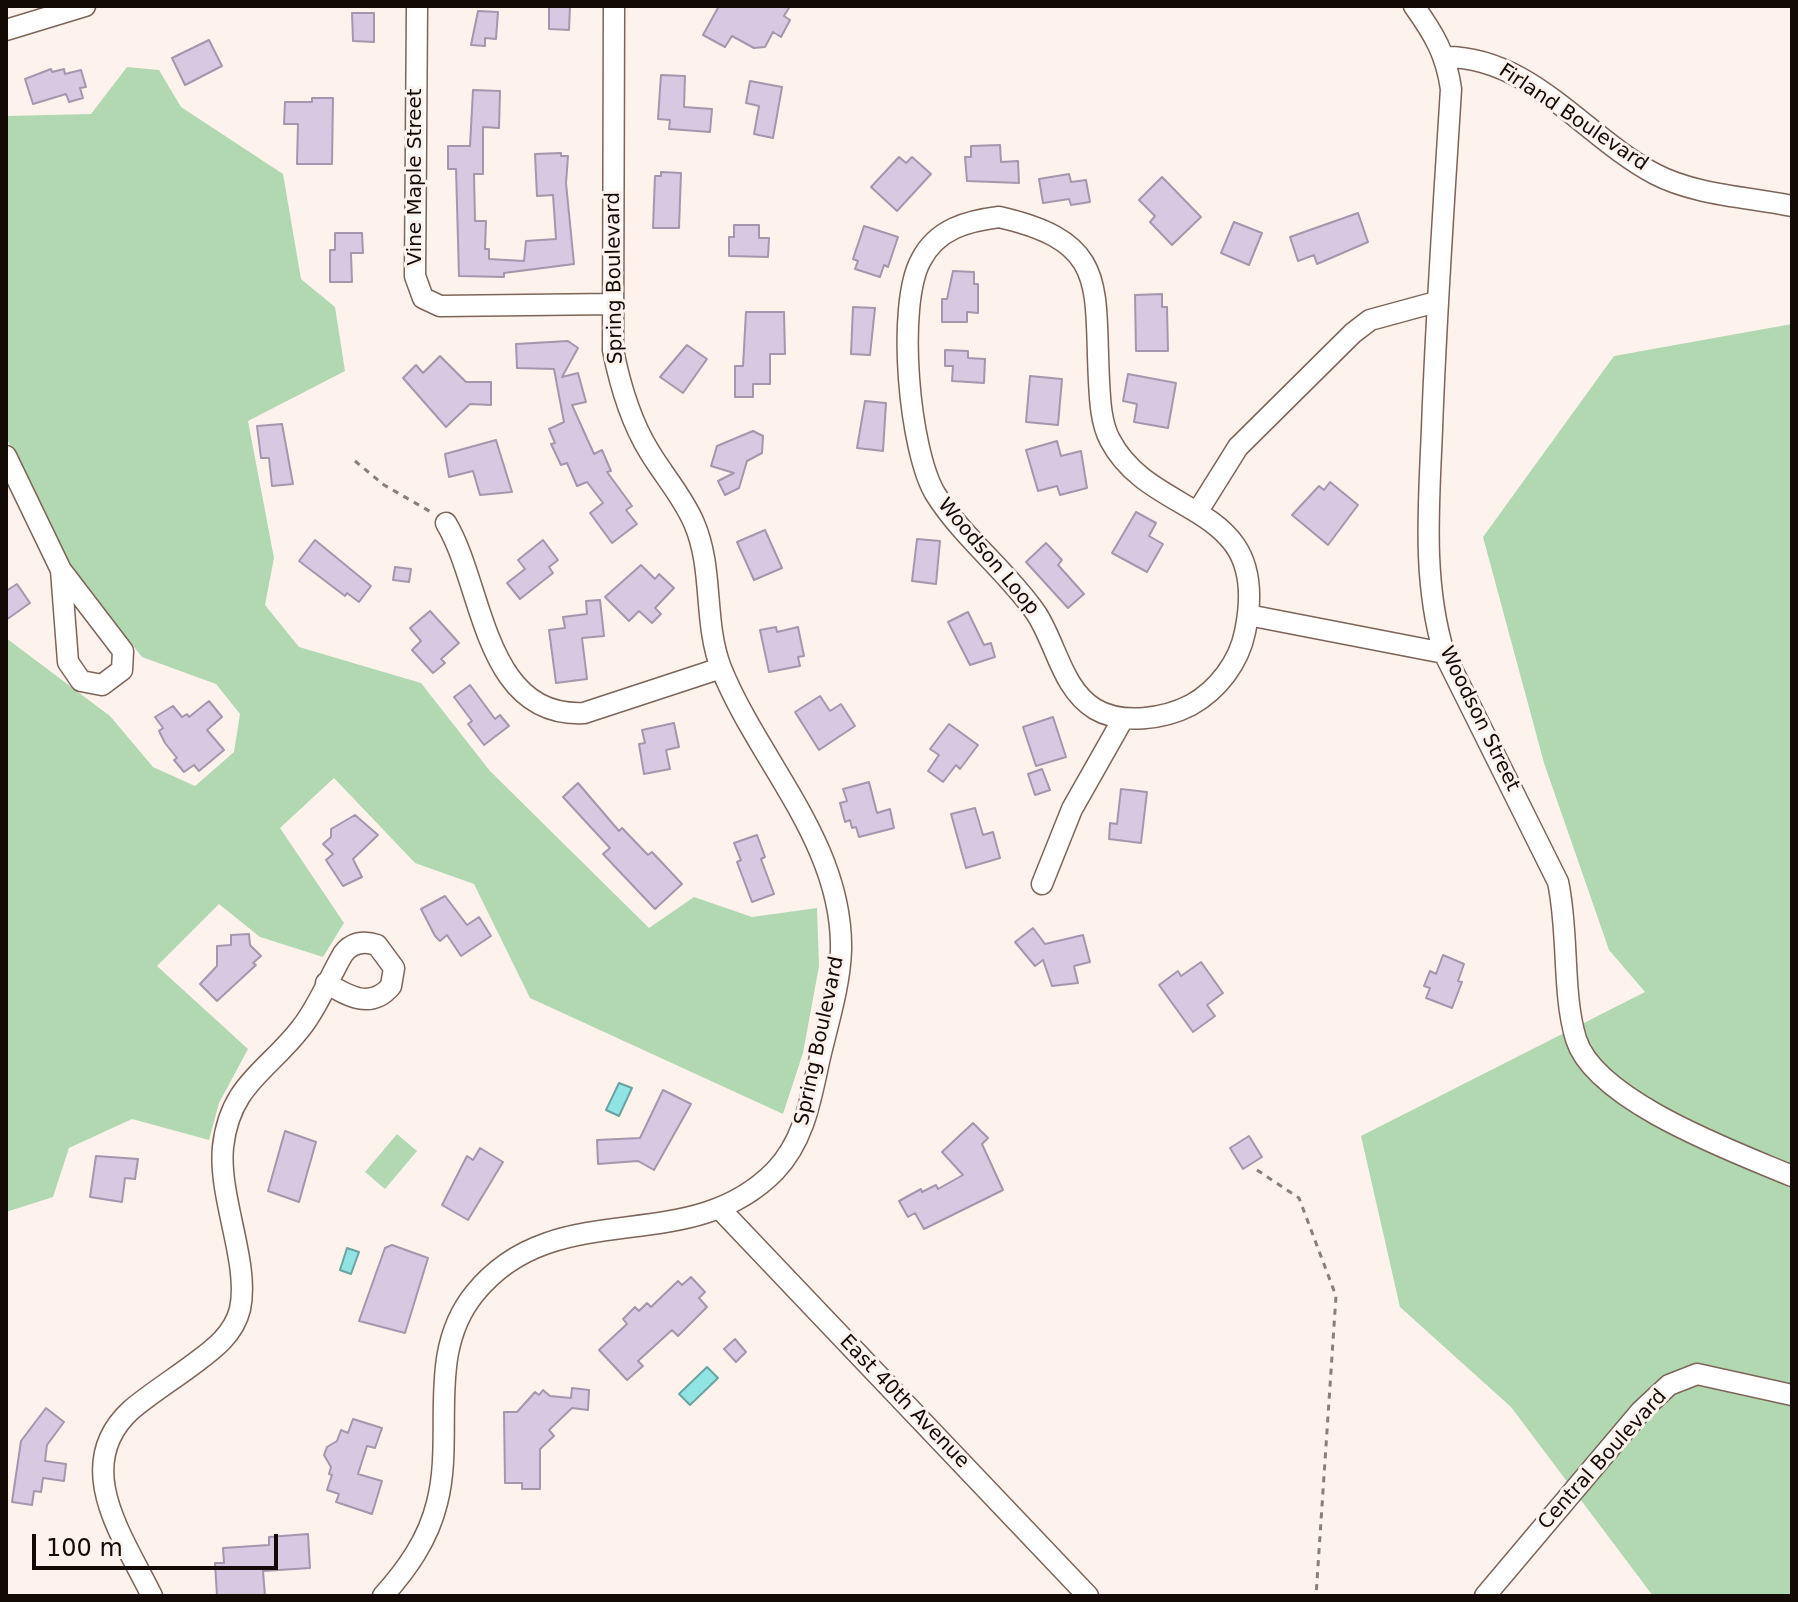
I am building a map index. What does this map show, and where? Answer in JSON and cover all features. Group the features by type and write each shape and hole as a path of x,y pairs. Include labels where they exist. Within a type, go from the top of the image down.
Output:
{"street":[{"path":"6,30 85,6"},
{"name":"Vine Maple Street","path":"417,6 415,276 423,298 440,306 613,304"},
{"name":"Spring Boulevard","path":"383,1596 407,1569 424,1540 437,1504 443,1467 446,1355 457,1322 473,1294 524,1251 553,1240 706,1216 776,1170 797,1141 808,1110 841,953 839,919 831,883 806,821 751,732 721,668 710,626 700,540 684,503 650,453 632,418 615,360 614,6"},
{"name":"Woodson Street","path":"1414,6 1436,35 1446,57 1451,89 1436,302 1428,511 1434,621 1444,653 1558,882 1564,909 1572,1021 1586,1058 1615,1088 1677,1126 1792,1176"},
{"name":"Firland Boulevard","path":"1446,57 1473,57 1503,69 1558,103 1643,166 1670,180 1792,206"},
{"name":"Woodson Loop","path":"999,217 1038,226 1070,244 1088,267 1095,298 1101,408 1110,440 1152,487 1198,511 1223,529 1240,556 1247,582 1248,615 1237,658 1211,692 1179,711 1123,719 1092,707 1080,696 1035,612 944,505 921,463 912,421 911,294 921,260 941,235 969,221 999,217"},
{"path":"1198,511 1238,447 1353,333 1370,320 1436,302"},
{"path":"6,456 61,570 123,651 122,670 102,685 81,681 68,662 61,570"},
{"path":"446,523 463,555 494,652 510,679 535,701 562,711 584,713 721,668"},
{"path":"1248,615 1444,653"},
{"path":"1042,884 1072,809 1123,719"},
{"path":"152,1596 104,1496 100,1472 105,1448 115,1428 131,1411 218,1346 232,1330 240,1309 241,1288 223,1177 223,1145 234,1106 254,1074 301,1028 326,983"},
{"name":"East 40th Avenue","path":"720,1209 1088,1596"},
{"name":"Central Boulevard","path":"1485,1596 1641,1411 1669,1385 1697,1374 1792,1395"}],"path":[{"path":"355,461 384,485 446,523"},
{"path":"1257,1170 1299,1198 1336,1296 1316,1596"}],"green space":[{"path":"127,67 159,70 181,107 283,174 301,279 335,307 345,371 248,421 274,558 265,605 299,647 421,683 490,771 649,928 694,897 752,917 817,908 819,966 803,1053 783,1114 530,998 474,884 415,863 334,778 280,828 344,923 323,957 260,937 219,904 157,966 248,1049 219,1103 209,1140 132,1119 69,1148 53,1197 6,1212 6,638 110,716 153,767 195,786 234,752 240,714 216,684 142,657 68,564 6,437 6,116 91,114"},
{"path":"1792,324 1792,1596 1653,1596 1511,1407 1400,1307 1361,1136 1645,992 1609,950 1544,763 1483,537 1614,356"},
{"path":"397,1134 417,1151 385,1189 365,1172"}],"water":[{"path":"619,1083 632,1088 619,1116 606,1110"},
{"path":"347,1248 359,1252 351,1274 340,1270"},
{"path":"707,1367 718,1378 690,1405 679,1394"}],"building":[{"path":"549,6 570,6 569,30 549,29"},
{"path":"719,6 790,6 784,16 790,20 781,37 773,32 765,47 754,48 732,36 725,47 703,35"},
{"path":"478,11 498,12 496,39 485,38 485,46 471,45"},
{"path":"352,13 374,13 374,42 353,41"},
{"path":"209,40 222,66 185,85 172,58"},
{"path":"51,69 52,72 64,69 65,74 81,70 86,87 80,88 83,98 69,102 66,94 33,104 25,79"},
{"path":"661,75 685,76 684,107 712,109 710,132 669,129 670,120 658,119"},
{"path":"750,81 782,87 773,138 754,134 759,106 746,103"},
{"path":"473,90 500,91 499,128 483,127 483,174 474,174 475,221 486,221 485,249 489,249 489,259 524,261 526,241 556,239 553,195 537,196 535,154 561,153 561,156 568,156 566,183 574,264 504,273 504,277 459,276 456,169 448,169 448,146 470,146"},
{"path":"312,98 333,98 332,164 297,164 298,124 284,124 285,102 312,102"},
{"path":"1000,145 1001,162 1018,161 1019,183 967,181 965,157 971,157 971,146"},
{"path":"899,157 906,163 912,157 931,174 897,211 871,187"},
{"path":"661,172 681,173 679,228 653,228 655,176 661,176"},
{"path":"1069,174 1071,182 1086,180 1090,202 1071,205 1069,199 1043,203 1039,179"},
{"path":"1162,177 1201,217 1172,245 1150,222 1155,216 1139,200"},
{"path":"1358,213 1368,242 1317,264 1314,255 1298,261 1290,237"},
{"path":"1234,222 1262,233 1249,265 1221,253"},
{"path":"734,225 759,225 759,238 769,238 768,257 729,256 729,237 734,237"},
{"path":"864,226 898,237 888,267 884,265 880,277 855,269 858,261 853,259"},
{"path":"335,233 362,233 363,253 351,253 352,282 330,282 330,250 335,250"},
{"path":"953,271 974,272 974,284 978,284 978,313 967,312 967,322 942,322 942,299 947,299"},
{"path":"1162,294 1162,307 1167,307 1168,351 1136,351 1135,295"},
{"path":"853,307 875,308 870,355 851,354"},
{"path":"746,312 784,312 785,354 770,354 770,384 753,384 753,397 735,397 735,366 743,366"},
{"path":"568,341 578,348 562,377 578,373 586,402 572,405 594,454 602,450 611,471 607,472 632,506 626,510 637,524 612,543 590,513 603,503 587,482 577,486 567,463 561,465 551,444 555,443 549,429 564,422 554,369 517,368 516,344"},
{"path":"687,345 707,359 683,393 660,377"},
{"path":"945,350 968,351 968,358 985,359 984,383 952,381 953,366 945,366"},
{"path":"440,356 466,382 491,382 491,405 470,404 446,427 403,378 416,365 423,373"},
{"path":"1128,374 1176,383 1168,428 1134,422 1137,404 1123,401"},
{"path":"1030,376 1062,379 1058,425 1026,422"},
{"path":"865,401 886,403 883,451 857,448"},
{"path":"282,424 293,484 272,486 269,458 261,458 257,426"},
{"path":"753,431 763,436 762,453 747,461 739,488 725,495 718,481 734,473 711,466 717,446"},
{"path":"496,440 512,492 480,495 473,471 449,477 445,454"},
{"path":"1057,441 1061,456 1081,451 1087,488 1060,495 1057,486 1038,491 1026,450"},
{"path":"1330,482 1358,505 1328,545 1292,515 1319,486 1324,490"},
{"path":"1136,512 1156,523 1149,536 1163,544 1147,572 1112,553"},
{"path":"765,530 782,568 754,580 737,542"},
{"path":"917,539 940,541 936,584 912,581"},
{"path":"315,540 371,586 359,602 347,593 345,596 299,561"},
{"path":"543,540 558,560 549,567 553,573 520,599 507,583 525,569 518,560"},
{"path":"1046,543 1062,560 1058,565 1084,594 1068,608 1026,562"},
{"path":"641,565 655,579 659,574 674,588 655,608 661,614 652,623 639,611 629,621 605,597"},
{"path":"395,567 411,569 409,582 393,580"},
{"path":"17,584 30,603 6,620 6,591"},
{"path":"600,600 604,636 582,638 587,679 556,683 549,630 565,628 563,617 587,614 586,601"},
{"path":"430,611 459,643 441,659 445,663 433,673 412,650 421,641 410,628"},
{"path":"968,612 984,645 991,643 995,657 970,665 948,622"},
{"path":"776,627 777,632 798,627 804,656 798,657 800,666 769,672 760,630"},
{"path":"470,685 495,719 500,715 509,726 484,745 468,724 472,721 454,697"},
{"path":"820,696 830,711 841,704 855,726 819,750 795,712"},
{"path":"209,701 222,717 207,730 224,750 199,771 194,765 184,772 165,743 159,731 163,728 155,717 173,706 182,717 187,714 189,717"},
{"path":"1053,717 1066,757 1036,766 1023,727"},
{"path":"674,723 679,747 666,750 670,769 644,774 639,744 645,743 642,730"},
{"path":"949,724 978,745 960,769 956,765 943,782 928,771 939,755 930,749"},
{"path":"1042,769 1050,790 1035,795 1028,774"},
{"path":"869,782 877,813 890,809 894,828 859,837 850,820 845,822 840,803 847,801 843,789"},
{"path":"578,783 619,831 622,828 648,855 652,852 682,884 655,909 603,854 610,848 563,797"},
{"path":"1121,789 1147,792 1141,843 1109,839 1110,823 1117,824"},
{"path":"975,808 983,835 993,832 1000,858 966,868 951,814"},
{"path":"355,815 378,835 353,859 362,877 343,886 326,860 333,854 323,844 331,837 331,829"},
{"path":"757,835 765,857 761,859 774,894 752,902 737,862 741,860 734,843"},
{"path":"445,896 467,925 479,917 491,936 461,956 447,935 440,941 435,936 421,909"},
{"path":"1033,928 1045,944 1083,935 1090,962 1074,966 1078,983 1052,986 1043,960 1035,966 1015,942"},
{"path":"249,934 250,945 261,956 253,963 256,965 217,1001 200,984 217,966 217,946 231,945 231,935"},
{"path":"1443,955 1464,964 1458,981 1462,982 1452,1008 1426,998 1430,988 1424,986 1430,971 1436,974"},
{"path":"1201,962 1223,993 1207,1005 1215,1016 1193,1032 1159,985 1178,971 1181,976"},
{"path":"663,1090 691,1104 654,1170 638,1161 598,1164 597,1140 640,1138"},
{"path":"973,1123 988,1138 982,1144 1003,1190 924,1229 915,1213 908,1217 899,1201 921,1189 922,1192 936,1185 938,1189 963,1175 942,1152"},
{"path":"285,1131 316,1142 299,1202 268,1191"},
{"path":"1249,1136 1262,1157 1243,1169 1230,1148"},
{"path":"480,1148 503,1162 468,1220 442,1205 467,1156 473,1160"},
{"path":"96,1156 138,1159 135,1179 125,1178 122,1202 90,1197"},
{"path":"392,1245 428,1258 405,1333 359,1321 385,1248"},
{"path":"691,1277 705,1292 699,1298 707,1307 678,1336 672,1330 638,1361 643,1366 627,1380 599,1350 627,1324 623,1319 635,1307 639,1311 647,1303 651,1307 678,1281 682,1285"},
{"path":"735,1339 746,1352 736,1362 724,1349"},
{"path":"572,1388 589,1390 588,1410 572,1408 549,1430 554,1436 540,1449 540,1489 522,1489 522,1483 505,1483 504,1412 517,1412 535,1392 539,1395 543,1390 550,1396 571,1398"},
{"path":"46,1408 64,1422 47,1445 45,1461 66,1464 64,1481 43,1478 41,1492 34,1491 32,1505 12,1502 21,1441"},
{"path":"353,1419 382,1428 375,1448 367,1446 358,1474 382,1481 372,1514 336,1502 339,1494 327,1490 332,1475 329,1474 331,1467 324,1455 327,1447 337,1441 341,1430 348,1433"},
{"path":"308,1534 310,1568 263,1571 265,1596 217,1596 215,1563 224,1563 223,1548 269,1545 269,1537"}]}
